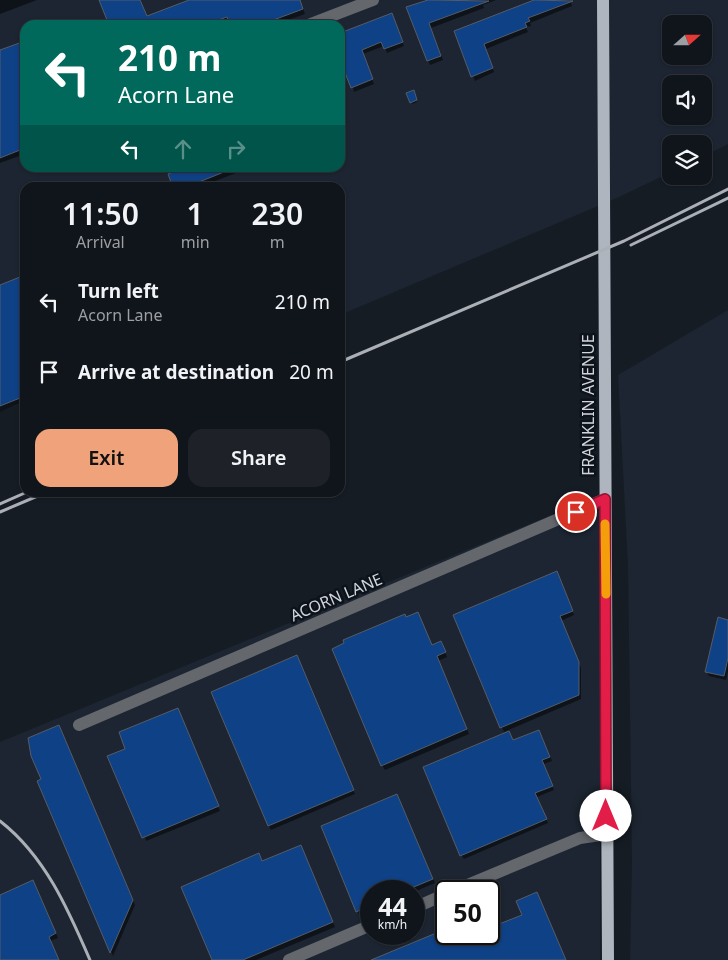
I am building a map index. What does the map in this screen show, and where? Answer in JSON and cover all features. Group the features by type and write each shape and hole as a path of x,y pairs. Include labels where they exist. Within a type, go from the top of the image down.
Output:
{"main road":[{"name":"FRANKLIN AVENUE","path":"603,0 608,960"}],"street":[{"path":"321,20 373,0"},
{"name":"ACORN LANE","path":"80,726 605,499"},
{"path":"479,880 580,838 606,834"},
{"path":"288,960 360,930"}],"shaded area":[{"path":"0,0 728,0 728,144 712,152 712,135 662,135 662,176 617,198 345,313 345,182 20,182 20,404 0,412"},
{"path":"728,310 728,960 630,960 632,861 628,566 618,375"},
{"path":"600,495 600,960 0,960 0,742"}],"building":[{"path":"99,0 140,0 147,16 189,0 300,0 303,9 273,20 228,20 227,17 218,20 107,20"},
{"path":"428,0 489,1 429,23 441,56 427,61 406,7"},
{"path":"534,0 573,1 528,18 530,21 525,23 527,27 484,44 493,68 471,77 454,31"},
{"path":"392,13 403,42 384,49 381,42 362,50 373,79 351,88 345,73 345,31"},
{"path":"20,43 20,150 0,158 0,50"},
{"path":"414,90 417,100 410,103 406,93"},
{"path":"173,172 224,172 199,182 171,182 168,174"},
{"path":"20,277 20,398 0,406 0,285"},
{"path":"557,571 573,611 560,616 579,662 579,695 500,728 453,615"},
{"path":"418,612 432,645 441,641 446,652 437,656 467,729 381,766 332,649 344,643 343,640 405,614 406,617"},
{"path":"718,617 728,620 728,658 724,676 705,672"},
{"path":"297,655 354,790 268,826 211,692"},
{"path":"178,708 219,806 142,838 107,756 125,749 119,732"},
{"path":"59,725 133,900 110,953 37,781 41,779 31,756 28,738"},
{"path":"539,730 550,757 542,760 553,786 535,793 547,819 460,856 423,767 509,731 513,740"},
{"path":"397,794 433,879 425,882 425,880 360,880 360,910 356,912 321,826"},
{"path":"301,845 333,922 243,960 212,960 181,887 259,853 262,861"},
{"path":"33,880 56,933 49,937 59,960 0,960 0,895"},
{"path":"537,892 566,960 371,960 407,945 425,945 425,938 435,934 435,945 500,945 500,924 522,915 516,901"}],"railway":[{"path":"345,360 624,241 728,189"},
{"path":"631,245 728,198"},
{"path":"0,504 20,495"},
{"path":"0,512 35,497"},
{"path":"0,821 30,850 54,884 90,960"}],"slow traffic":[{"path":"605,524 606,594"}],"route":[{"path":"576,512 605,499 606,816"}]}
